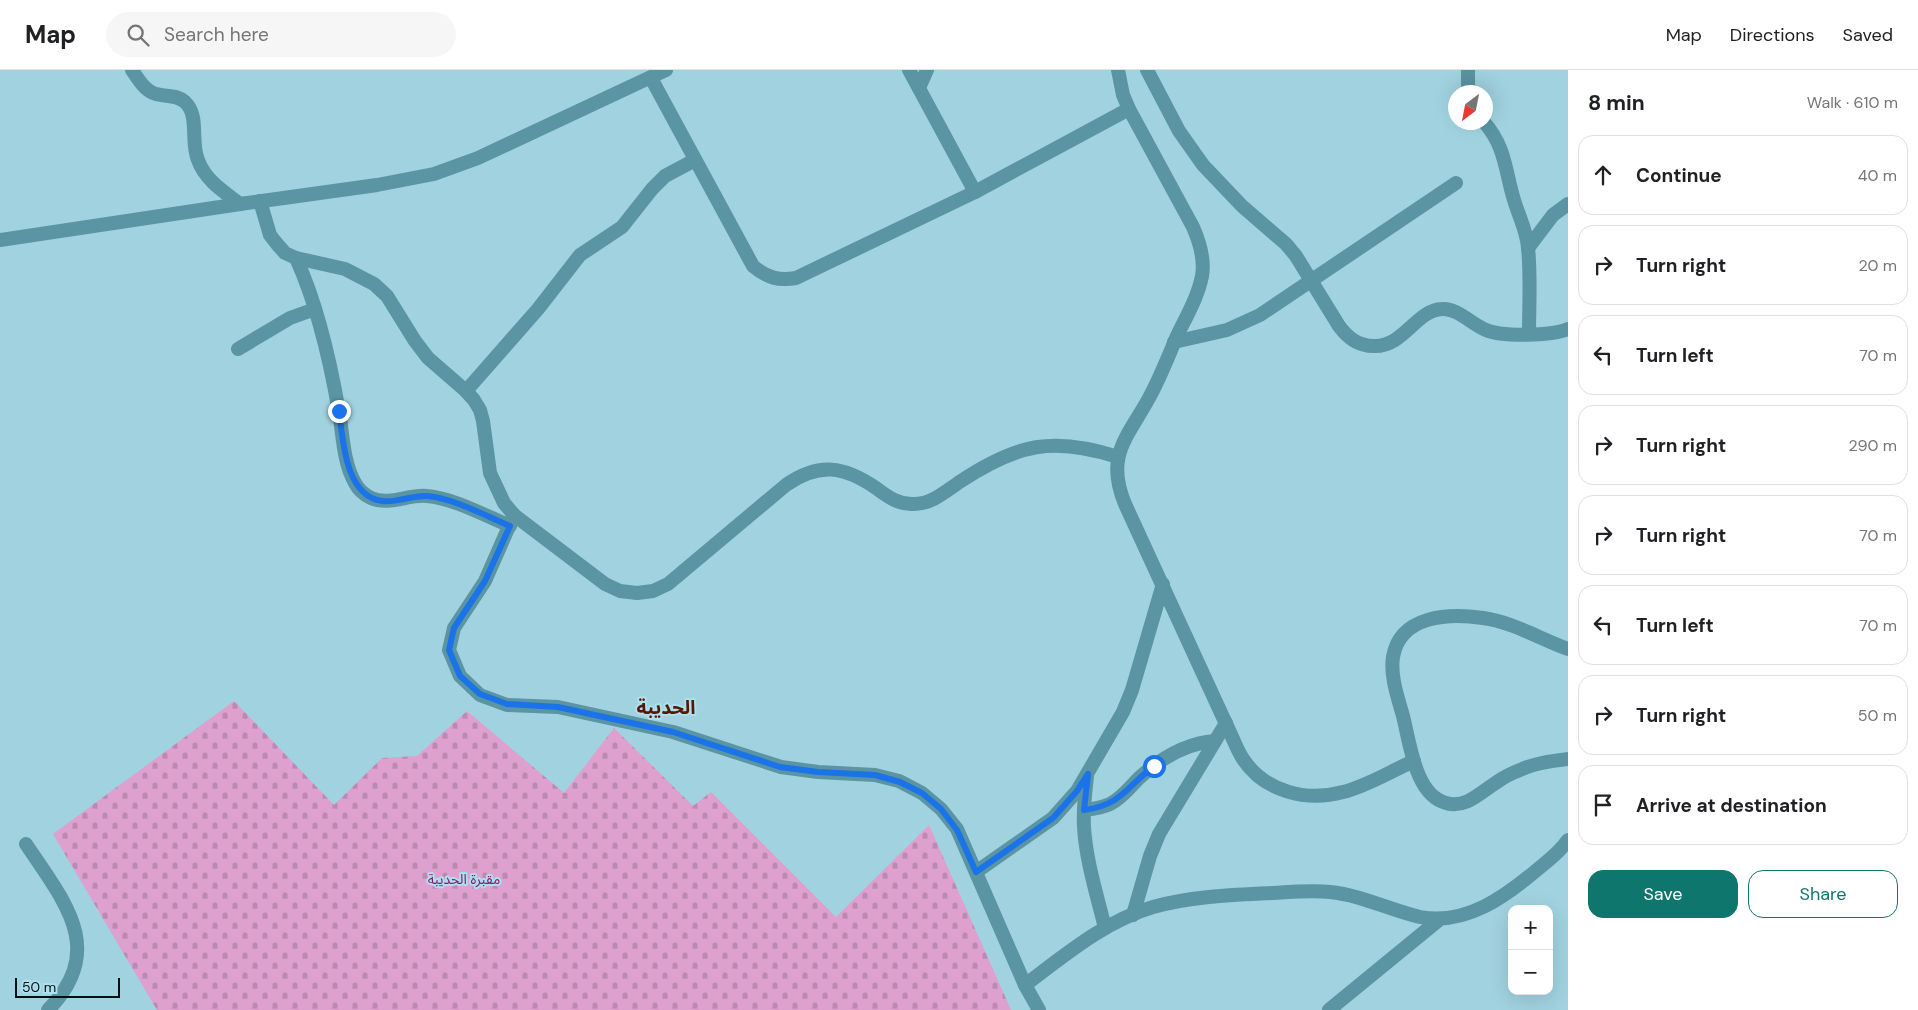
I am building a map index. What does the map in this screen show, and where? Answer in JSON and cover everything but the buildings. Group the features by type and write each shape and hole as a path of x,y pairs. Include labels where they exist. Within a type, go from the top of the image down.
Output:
{"street":[{"path":"132,70 150,91 156,94 176,97 185,102 192,112 194,143 198,161 208,177 221,190 240,204"},
{"path":"0,240 377,185 434,174 478,158 666,70"},
{"path":"909,70 975,192"},
{"path":"919,88 928,70"},
{"path":"1118,70 1123,95 1129,109 1194,227 1200,242 1203,258 1198,290 1161,375 1124,438 1118,457 1117,478 1120,491 1243,759 1259,776 1278,788 1300,795 1323,796 1345,792 1414,761"},
{"path":"1147,70 1179,131 1203,165 1242,206 1286,244 1296,256 1346,336 1367,346 1391,343 1429,313 1440,309 1452,311 1479,327 1492,332 1555,334 1568,329"},
{"path":"1468,70 1468,85"},
{"path":"651,78 753,266 762,274 785,280 796,278 975,192 1129,109"},
{"path":"1490,130 1498,141 1504,155 1514,201 1523,225 1528,248 1528,334"},
{"path":"466,391 538,309 580,255 622,226 665,176 695,160"},
{"path":"1174,342 1208,336 1243,324 1274,306 1456,183"},
{"path":"260,201 270,234 285,252 296,258 345,269 374,284 387,296 417,345 428,358 466,391 480,410 490,473 512,521 485,581 454,628 449,650 460,676 480,694 507,704 558,707 673,732 780,767 818,772 875,775 900,782 922,793 941,809 957,830 1025,985 1038,1010"},
{"path":"1528,248 1553,215 1568,204"},
{"path":"296,258 315,309 339,411 344,447 351,473 355,483 362,492 370,498 381,501 428,496 512,521 605,584 620,591 636,593 653,591 668,584 786,486 798,477 812,471 827,469 856,475 893,500 912,504 932,500 988,463 1010,453 1030,448 1073,445 1094,449 1118,457"},
{"path":"238,350 285,321 315,309"},
{"path":"976,872 1053,818 1077,791 1123,712 1155,615 1163,584"},
{"path":"1568,649 1517,627 1485,618 1438,617 1422,621 1408,629 1398,642 1393,658 1393,674 1414,761 1422,783 1437,800 1448,804 1470,801 1498,781 1521,769 1545,762 1568,759"},
{"path":"1133,915 1150,856 1159,834 1226,724"},
{"path":"1084,810 1110,804 1122,796 1146,773 1182,749 1197,743 1215,741"},
{"path":"1088,774 1084,810 1088,852 1105,928"},
{"path":"1025,985 1085,940 1105,928 1152,907 1180,901 1239,894 1314,891 1348,894 1423,917 1440,919 1477,911 1513,891 1555,855 1568,840"},
{"path":"26,844 68,909 76,935 77,955 72,975 63,994 48,1010"},
{"path":"1329,1010 1440,919"}],"green space":[{"name":"مقبرة الحديبة","path":"234,701 334,805 382,758 417,756 467,711 564,793 614,728 693,806 711,792 836,917 929,825 1011,1010 157,1010 53,834"}],"district":[{"name":"الحديبة","path":"666,707"}],"route":[{"path":"339,411 344,447 351,473 355,483 370,498 391,501 415,496 428,496 452,502 510,526 500,552 485,581 454,628 449,650 460,676 480,694 507,704 558,707 673,732 780,767 818,772 875,775 900,782 922,793 941,809 957,830 976,872 1053,818 1077,791 1088,774 1084,810 1110,804 1122,796 1154,766"}]}
